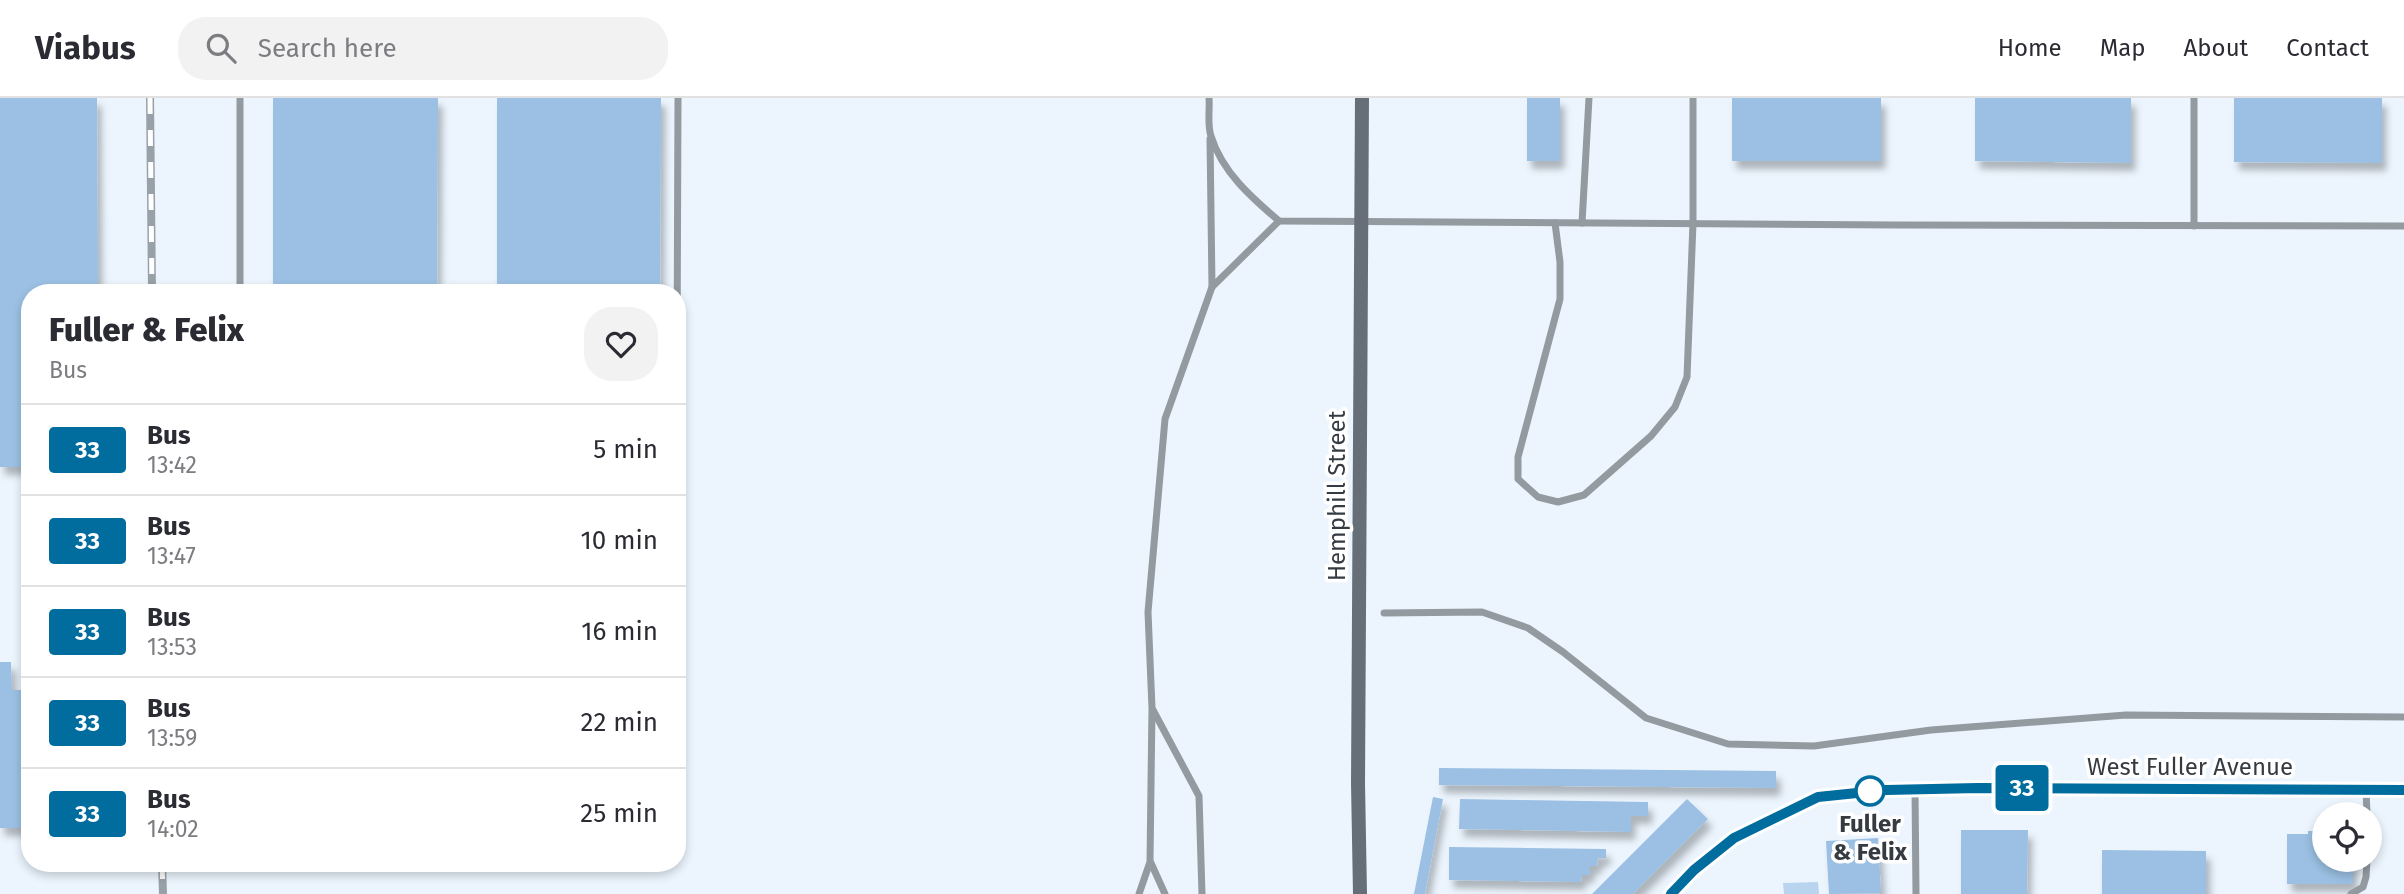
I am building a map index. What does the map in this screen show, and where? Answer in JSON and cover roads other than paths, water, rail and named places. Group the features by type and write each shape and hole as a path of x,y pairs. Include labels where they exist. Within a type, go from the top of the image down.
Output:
{"main road":[{"name":"Hemphill Street","path":"1360,894 1358,783 1362,98"}],"street":[{"name":"West Fuller Avenue","path":"1671,894 1694,870 1734,838 1818,797 1886,790 1978,788 2404,790"}],"lane":[{"path":"240,98 240,284"},
{"path":"677,284 678,98"},
{"path":"1139,894 1150,862 1152,708 1148,612 1165,419 1212,287 1209,98"},
{"path":"1582,223 1589,98"},
{"path":"1555,223 1560,262 1560,299 1517,457 1518,479 1538,497 1558,502 1584,495 1651,436 1675,407 1686,377 1693,223 1693,98"},
{"path":"2194,98 2194,226"},
{"path":"1210,135 1231,176 1279,221 2404,226"},
{"path":"1212,287 1279,221"},
{"path":"1384,613 1482,612 1528,628 1647,718 1728,744 1814,746 1931,730 2126,715 2404,717"},
{"path":"1152,708 1199,796 1202,894"},
{"path":"1914,789 1916,894"},
{"path":"2366,790 2366,802"},
{"path":"1150,862 1164,894"},
{"path":"2351,894 2363,887 2366,872"}],"railway":[{"path":"150,98 152,284"},
{"path":"162,872 163,894"}],"place":[{"name":"Fuller & Felix","path":"1870,791"}]}
